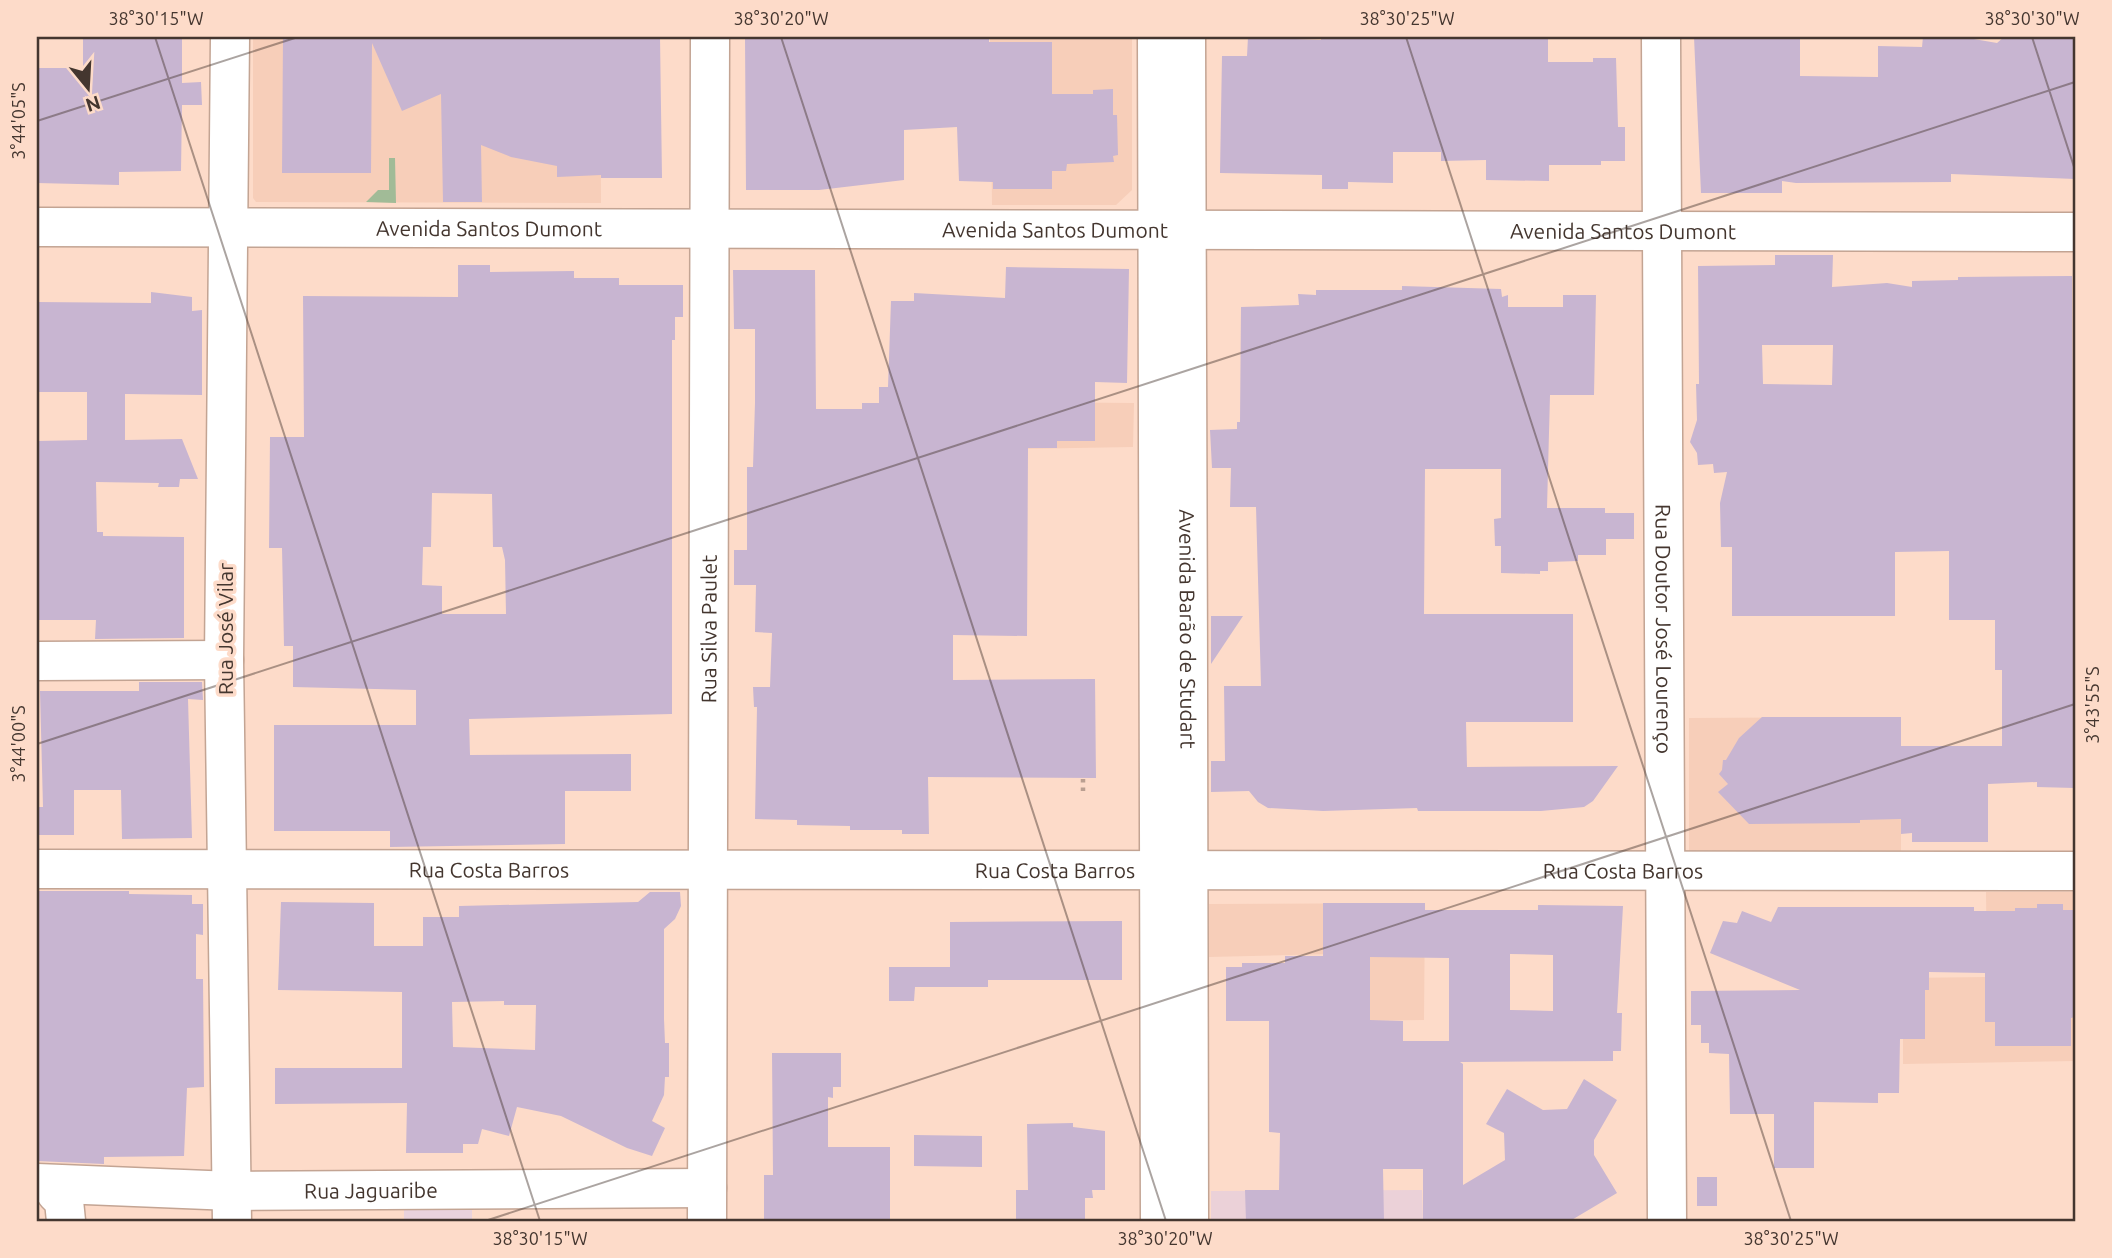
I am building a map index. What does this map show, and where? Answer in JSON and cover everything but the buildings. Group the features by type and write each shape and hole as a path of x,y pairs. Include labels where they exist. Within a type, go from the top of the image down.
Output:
{"street":[{"name":"Rua José Vilar","path":"230,37 224,660 232,1206"},
{"name":"Rua Silva Paulet","path":"706,1205 710,37"},
{"name":"Avenida Barão de Studart","path":"1157,37 1171,231 1175,871 1189,1221"},
{"name":"Avenida Barão de Studart","path":"1171,231 1186,37"},
{"name":"Rua Doutor José Lourenço","path":"1661,37 1667,1221"},
{"name":"Avenida Santos Dumont","path":"37,227 2075,232"},
{"path":"37,661 224,660"},
{"name":"Rua Costa Barros","path":"37,869 2075,871"},
{"name":"Avenida Barão de Studart","path":"1160,1221 1175,871"},
{"name":"Rua Jaguaribe","path":"52,1199 232,1206 706,1205"}],"path":[{"path":"1083,778 1083,791"}],"shaded area":[{"path":"253,37 600,37 601,203 256,202 253,198"},
{"path":"990,37 1132,37 1132,190 1116,205 992,205"},
{"path":"1017,402 1134,403 1133,447 1017,449"},
{"path":"1901,717 1901,852 1689,854 1689,718"},
{"path":"1986,892 2075,892 2075,1061 1903,1064 1903,978 1987,977"},
{"path":"1425,903 1424,1020 1345,1021 1370,997 1370,953 1209,957 1209,904"},
{"path":"1422,1190 1423,1221 1211,1221 1211,1191"},
{"path":"404,1204 472,1204 472,1221 404,1221"}],"green space":[{"path":"389,158 395,158 396,203 366,202 378,190 389,190"}]}
